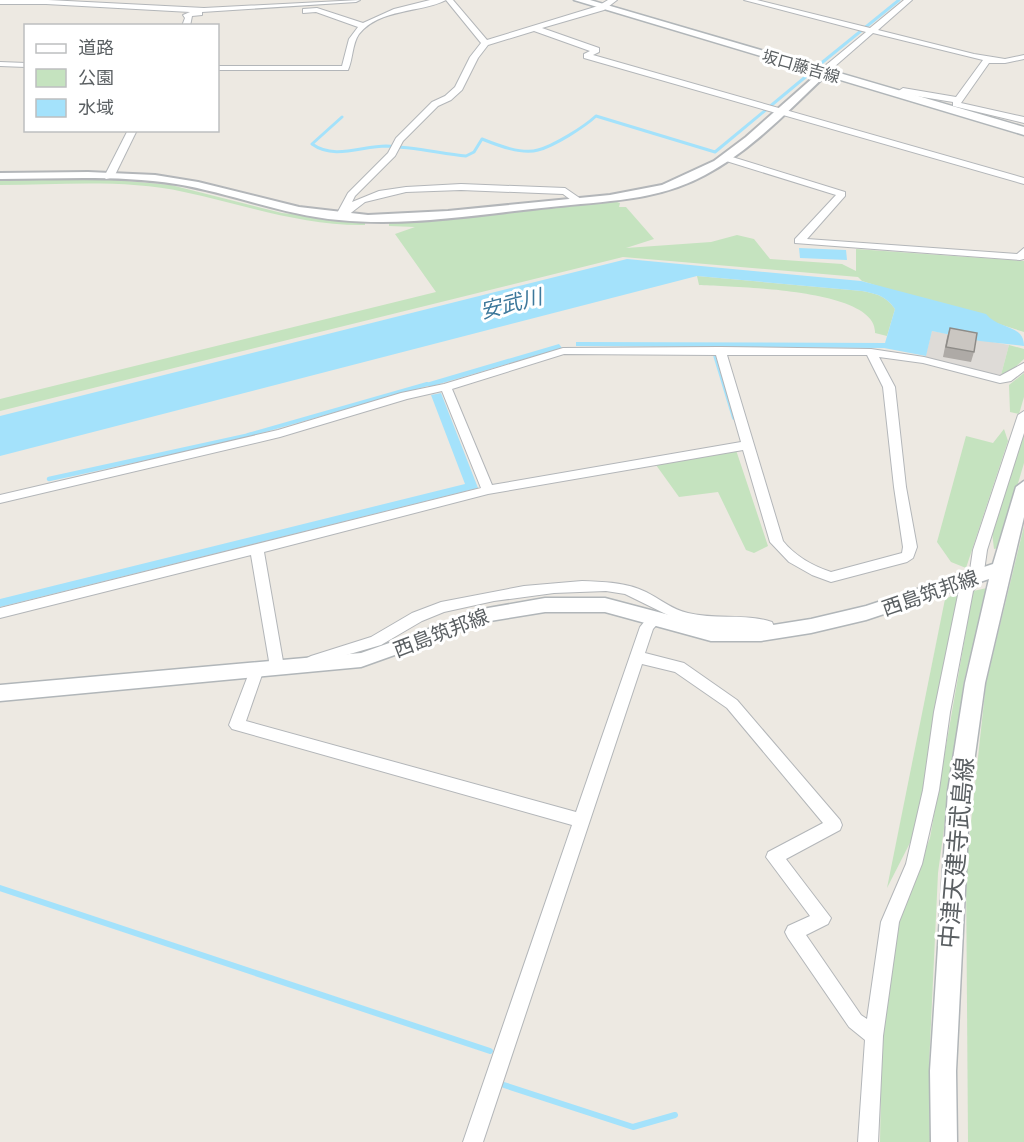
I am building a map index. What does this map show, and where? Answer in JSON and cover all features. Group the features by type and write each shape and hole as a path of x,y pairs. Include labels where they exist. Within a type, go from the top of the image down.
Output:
{"main road":[{"name":"坂口藤吉線","path":"579,0 1024,131"},
{"name":"西島筑邦線","path":"0,693 361,660 394,652 476,617 535,606 605,605 689,630 726,636 770,633 875,612 1001,568 1024,487"},
{"name":"中津天建寺武島線","path":"944,1142 943,1071 960,790 975,683 1001,568"}],"street":[{"path":"0,2 47,0 142,8 225,10"},
{"path":"356,0 187,15 188,22 316,10 364,26"},
{"path":"219,68 345,68 355,35 364,26 398,10 442,0"},
{"path":"449,0 485,43"},
{"path":"340,217 351,195 392,154 406,132 435,104 448,98 459,88 474,57 485,43 601,8 613,0"},
{"path":"748,0 991,59 1015,60 1024,57"},
{"path":"0,176 109,177 178,182 296,210 340,217 426,216 628,195 681,182 726,158 869,31 908,0"},
{"path":"537,29 596,50 587,56 1024,181"},
{"path":"991,59 986,61 956,104 1024,120"},
{"path":"0,64 24,65"},
{"path":"898,94 903,91 957,100"},
{"path":"109,177 132,132"},
{"path":"726,158 842,194 799,242 1020,257 1024,251"},
{"path":"340,217 361,200 399,190 462,188 565,191 578,201"},
{"path":"0,499 280,433 571,350 871,352 924,360 1000,381 1007,379 1024,366"},
{"path":"720,350 747,445 782,549 820,574 831,577 902,560 908,555 910,547 900,487 889,387 871,352"},
{"path":"446,387 488,490"},
{"path":"868,1142 874,1036 890,922 914,864 931,790 942,712 966,590 976,578 980,550 1024,415"},
{"path":"0,613 488,490 747,445"},
{"path":"257,549 267,668 237,725 582,821"},
{"path":"308,664 325,653 352,650 376,641 423,614 460,602 525,591 593,587 624,589 653,600 681,617 729,623 761,623 767,626 770,633"},
{"path":"473,1142 647,627 654,620"},
{"path":"637,657 679,667 732,704 834,825 774,857 822,918 794,932 855,1022 874,1036"}],"shaded area":[{"path":"932,331 1009,345 1001,375 958,368 925,358"}],"green space":[{"path":"0,180 116,180 171,185 282,213 365,222 365,225 296,218 184,192 139,185 0,185"},
{"path":"614,201 620,203 619,207 626,207 654,239 626,248 711,242 737,235 754,239 770,259 842,264 856,271 856,249 1024,261 1024,332 862,281 858,277 623,257 0,411 0,399 436,292 395,234 415,227 389,226 389,222"},
{"path":"697,276 862,291 881,296 895,309 887,336 875,333 870,318 853,307 829,299 770,289 699,285"},
{"path":"1009,345 1024,349 1024,359 1010,372 1001,375"},
{"path":"1024,373 1024,397 1019,414 1010,412 1009,385"},
{"path":"1004,429 1008,441 966,568 951,562 937,542 966,436 993,443"},
{"path":"1024,429 1024,463 999,548 994,549 992,532"},
{"path":"736,450 768,546 754,553 746,550 718,492 679,497 656,465"},
{"path":"1024,526 1024,1142 968,1142 966,869 986,683"},
{"path":"987,588 964,681 938,873 929,1066 930,1142 880,1142 882,1037 896,923 930,838 973,591"},
{"path":"960,592 915,833 887,888 945,599"}],"water":[{"path":"799,248 846,250 847,260 800,258"},
{"name":"安武川","path":"627,259 861,281 986,314 997,323 1020,334 1024,346 980,341 932,331 926,356 884,348 576,346 576,342 885,343 895,309 881,296 862,291 697,276 0,456 0,416"},
{"path":"559,344 562,348 429,387 426,383"},
{"path":"441,393 478,488 0,607 0,599 465,484 431,395"}],"building":[{"path":"950,328 977,333 974,352 946,347"}],"waterway":[{"path":"819,65 899,0"},
{"path":"342,117 312,144 321,149 339,152 386,146 466,156 474,152 482,139 510,149 532,151 545,148 577,131 596,116 715,152 809,74"},
{"path":"715,355 734,418"},
{"path":"248,435 427,384"},
{"path":"49,479 255,434"},
{"path":"0,888 490,1051"},
{"path":"504,1085 633,1127 675,1115"}]}
